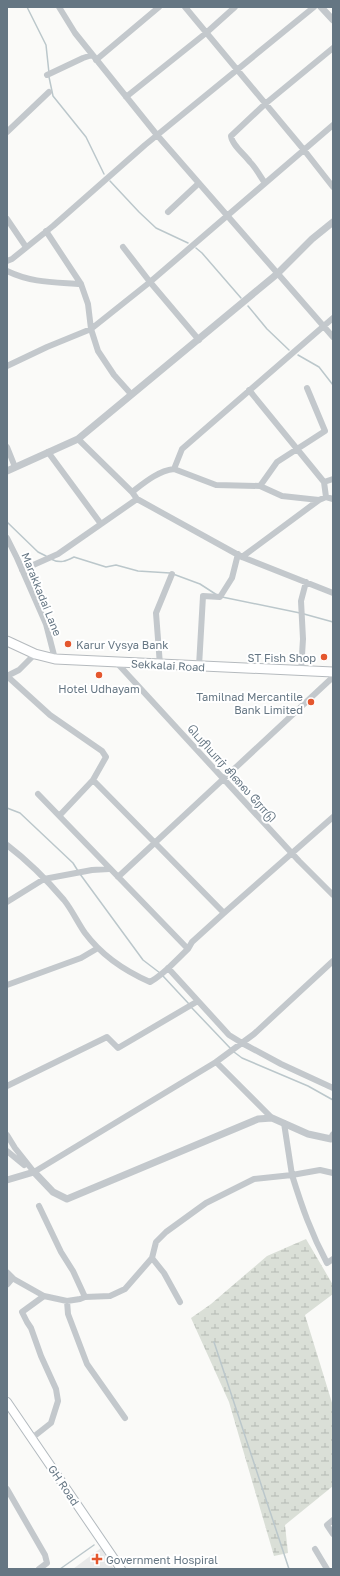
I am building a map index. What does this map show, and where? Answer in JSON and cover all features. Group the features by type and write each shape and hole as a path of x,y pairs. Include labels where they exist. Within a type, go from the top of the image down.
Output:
{"main road":[{"name":"Sekkalai Road","path":"7,641 35,654 55,659 333,672"},
{"name":"GH Road","path":"7,1402 120,1569"}],"street":[{"path":"59,7 75,33 157,135 333,337"},
{"path":"46,76 83,58 94,57 159,7"},
{"path":"185,7 333,187"},
{"path":"126,97 206,33 235,7"},
{"path":"7,262 46,231 157,135 314,7"},
{"path":"320,7 333,20"},
{"path":"265,183 231,138 236,130 265,104 333,48"},
{"path":"7,132 49,92"},
{"path":"7,366 47,347 92,329 150,282 333,125"},
{"path":"168,212 199,183"},
{"path":"7,219 26,247"},
{"path":"7,471 78,439 131,394 200,340 277,274 312,239 333,222"},
{"path":"46,231 80,284 88,304 98,352 114,375 131,394"},
{"path":"123,247 150,282 200,340"},
{"path":"7,271 22,278 40,282 80,284"},
{"path":"174,469 182,449 333,318"},
{"path":"260,486 277,462 326,431 306,388"},
{"path":"249,390 324,482 326,497"},
{"path":"78,439 132,492 137,500 240,555 333,593"},
{"path":"7,447 15,467"},
{"path":"48,452 102,524"},
{"path":"132,492 153,477 166,470 174,469 216,485 260,486 282,496 319,500"},
{"path":"324,482 333,479"},
{"path":"199,666 203,596 220,597 232,578 240,555 319,500 326,497 333,499"},
{"path":"22,570 58,554 137,500"},
{"name":"Marakkadai Lane","path":"7,538 46,624 55,659"},
{"path":"160,665 156,612 172,574"},
{"path":"301,671 303,639 301,601 306,582"},
{"path":"35,654 19,670 7,676 50,715 102,751 106,757 93,780 60,815"},
{"name":"பெரியார் சிலை ரோடு","path":"117,663 293,854 333,895"},
{"path":"118,878 333,677"},
{"path":"93,780 154,844 224,913"},
{"path":"38,794 55,813 60,815 62,820 188,949"},
{"path":"7,845 27,861 64,901 86,934 106,957 133,974 150,982 167,969 188,949 192,942 333,817"},
{"path":"7,902 44,880 92,870 109,869"},
{"path":"7,985 81,958 98,948"},
{"path":"7,1180 34,1172 216,1062 254,1034 333,961"},
{"path":"167,969 229,1035 281,1064 333,1088"},
{"path":"7,1086 107,1037 118,1048 198,1001"},
{"path":"216,1062 272,1118 308,1134 332,1138"},
{"path":"7,1135 15,1148 34,1172 53,1192 67,1199 258,1119 272,1118"},
{"path":"284,1123 292,1174 304,1215 326,1263 333,1259"},
{"path":"7,1150 34,1172"},
{"path":"9,1278 44,1296 67,1301 85,1297 110,1296 125,1289 152,1258 156,1242 166,1232 206,1203 254,1179 320,1170 333,1173"},
{"path":"39,1206 85,1297"},
{"path":"152,1258 164,1273 180,1302"},
{"path":"32,1438 51,1423 58,1401 56,1389 31,1328 22,1312 44,1296"},
{"path":"67,1301 68,1314 87,1364 125,1418"},
{"path":"7,1489 45,1555 47,1563 39,1569"},
{"path":"333,1520 327,1525 333,1534"},
{"path":"315,1549 327,1569"}],"shaded area":[{"name":"Government Hospiral","path":"101,1548 114,1569 73,1569"}],"green space":[{"path":"306,1239 333,1285 333,1294 305,1315 333,1406 333,1486 285,1525 288,1553 274,1556 229,1402 191,1318 211,1304 267,1256"}],"waterway":[{"path":"27,7 46,45 49,73"},
{"path":"49,77 53,96 86,137 104,174"},
{"path":"110,181 156,228 188,243"},
{"path":"196,248 241,298"},
{"path":"248,306 267,329 289,350"},
{"path":"298,355 319,367 333,385"},
{"path":"7,522 38,552 46,556"},
{"path":"51,559 60,562 74,557 106,567 116,565 138,571 170,573"},
{"path":"173,574 200,584 217,595"},
{"path":"222,597 300,613"},
{"path":"304,614 333,622"},
{"path":"7,808 20,813 73,863 78,871"},
{"path":"80,874 143,960 160,973"},
{"path":"163,976 189,1004"},
{"path":"191,1007 231,1049"},
{"path":"234,1052 242,1058 308,1086 333,1100"},
{"path":"214,1342 289,1569"},
{"path":"60,1569 94,1545"}],"place":[{"name":"Karur Vysya Bank","path":"68,644"},
{"name":"ST Fish Shop","path":"324,657"},
{"name":"Hotel Udhayam","path":"99,675"},
{"name":"Tamilnad Mercantile Bank Limited","path":"311,702"},
{"name":"Government Hospiral","path":"97,1559"}]}
